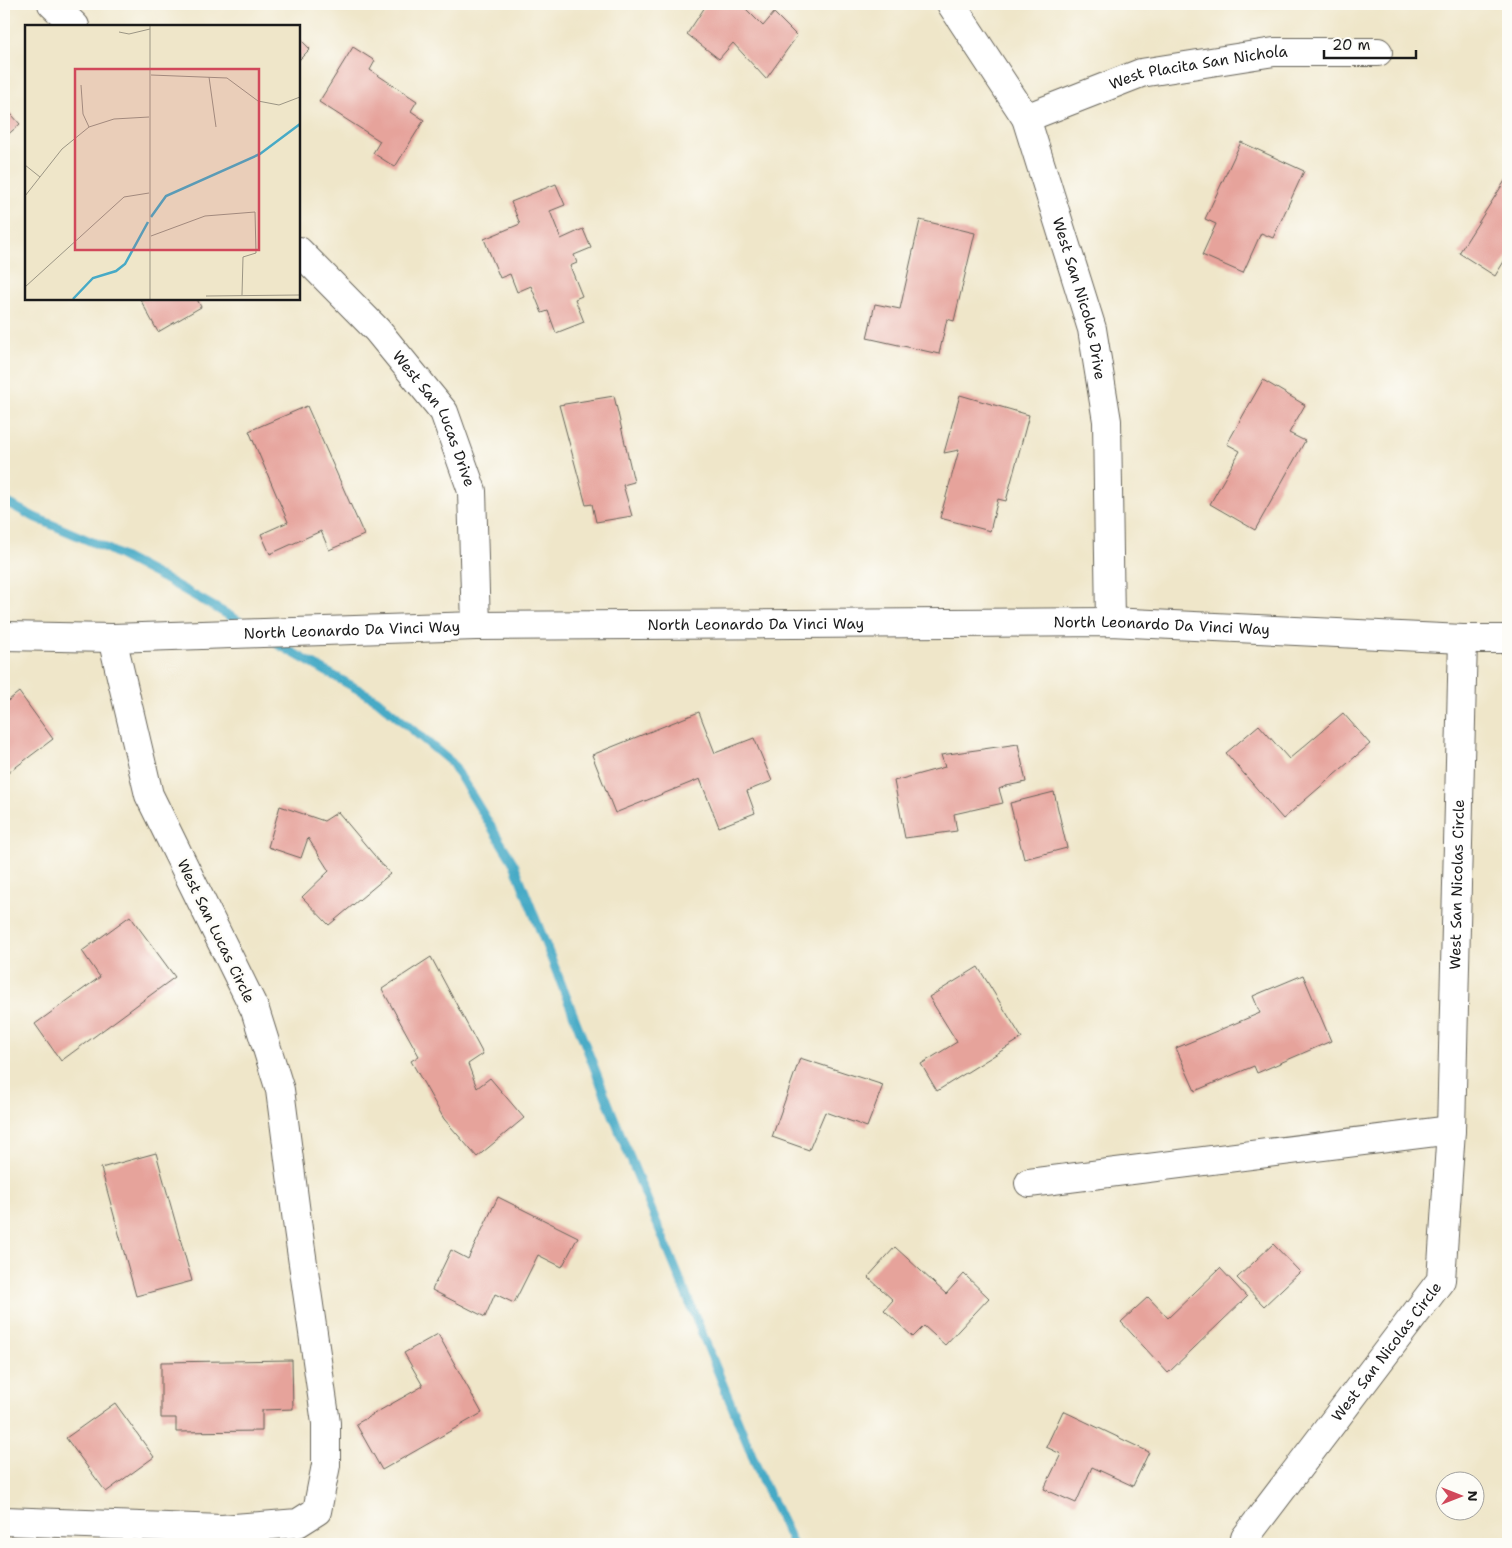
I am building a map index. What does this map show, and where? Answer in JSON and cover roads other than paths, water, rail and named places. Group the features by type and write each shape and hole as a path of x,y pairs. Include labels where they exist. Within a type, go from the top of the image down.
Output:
{"street":[{"path":"52,4 74,25"},
{"name":"West San Nicolas Drive","path":"951,4 1026,118 1092,329 1107,421 1110,622"},
{"name":"West Placita San Nichola","path":"1026,118 1141,73 1274,52 1378,52"},
{"name":"West San Lucas Drive","path":"300,252 377,330 444,412 472,490 476,626"},
{"name":"North Leonardo Da Vinci Way","path":"4,636 112,638 476,626 1110,622 1463,640 1508,639"},
{"name":"West San Lucas Circle","path":"4,1521 222,1529 298,1523 317,1511 326,1465 326,1423 280,1090 255,1010 149,794 112,638"},
{"name":"West San Nicolas Circle","path":"1244,1544 1245,1538 1441,1280 1452,1130 1463,640"},
{"path":"1029,1183 1452,1130"}],"waterway":[{"path":"4,501 34,517 104,547 246,625"},
{"path":"272,641 377,700 452,763 514,864 622,1138 763,1482 793,1544"}]}
